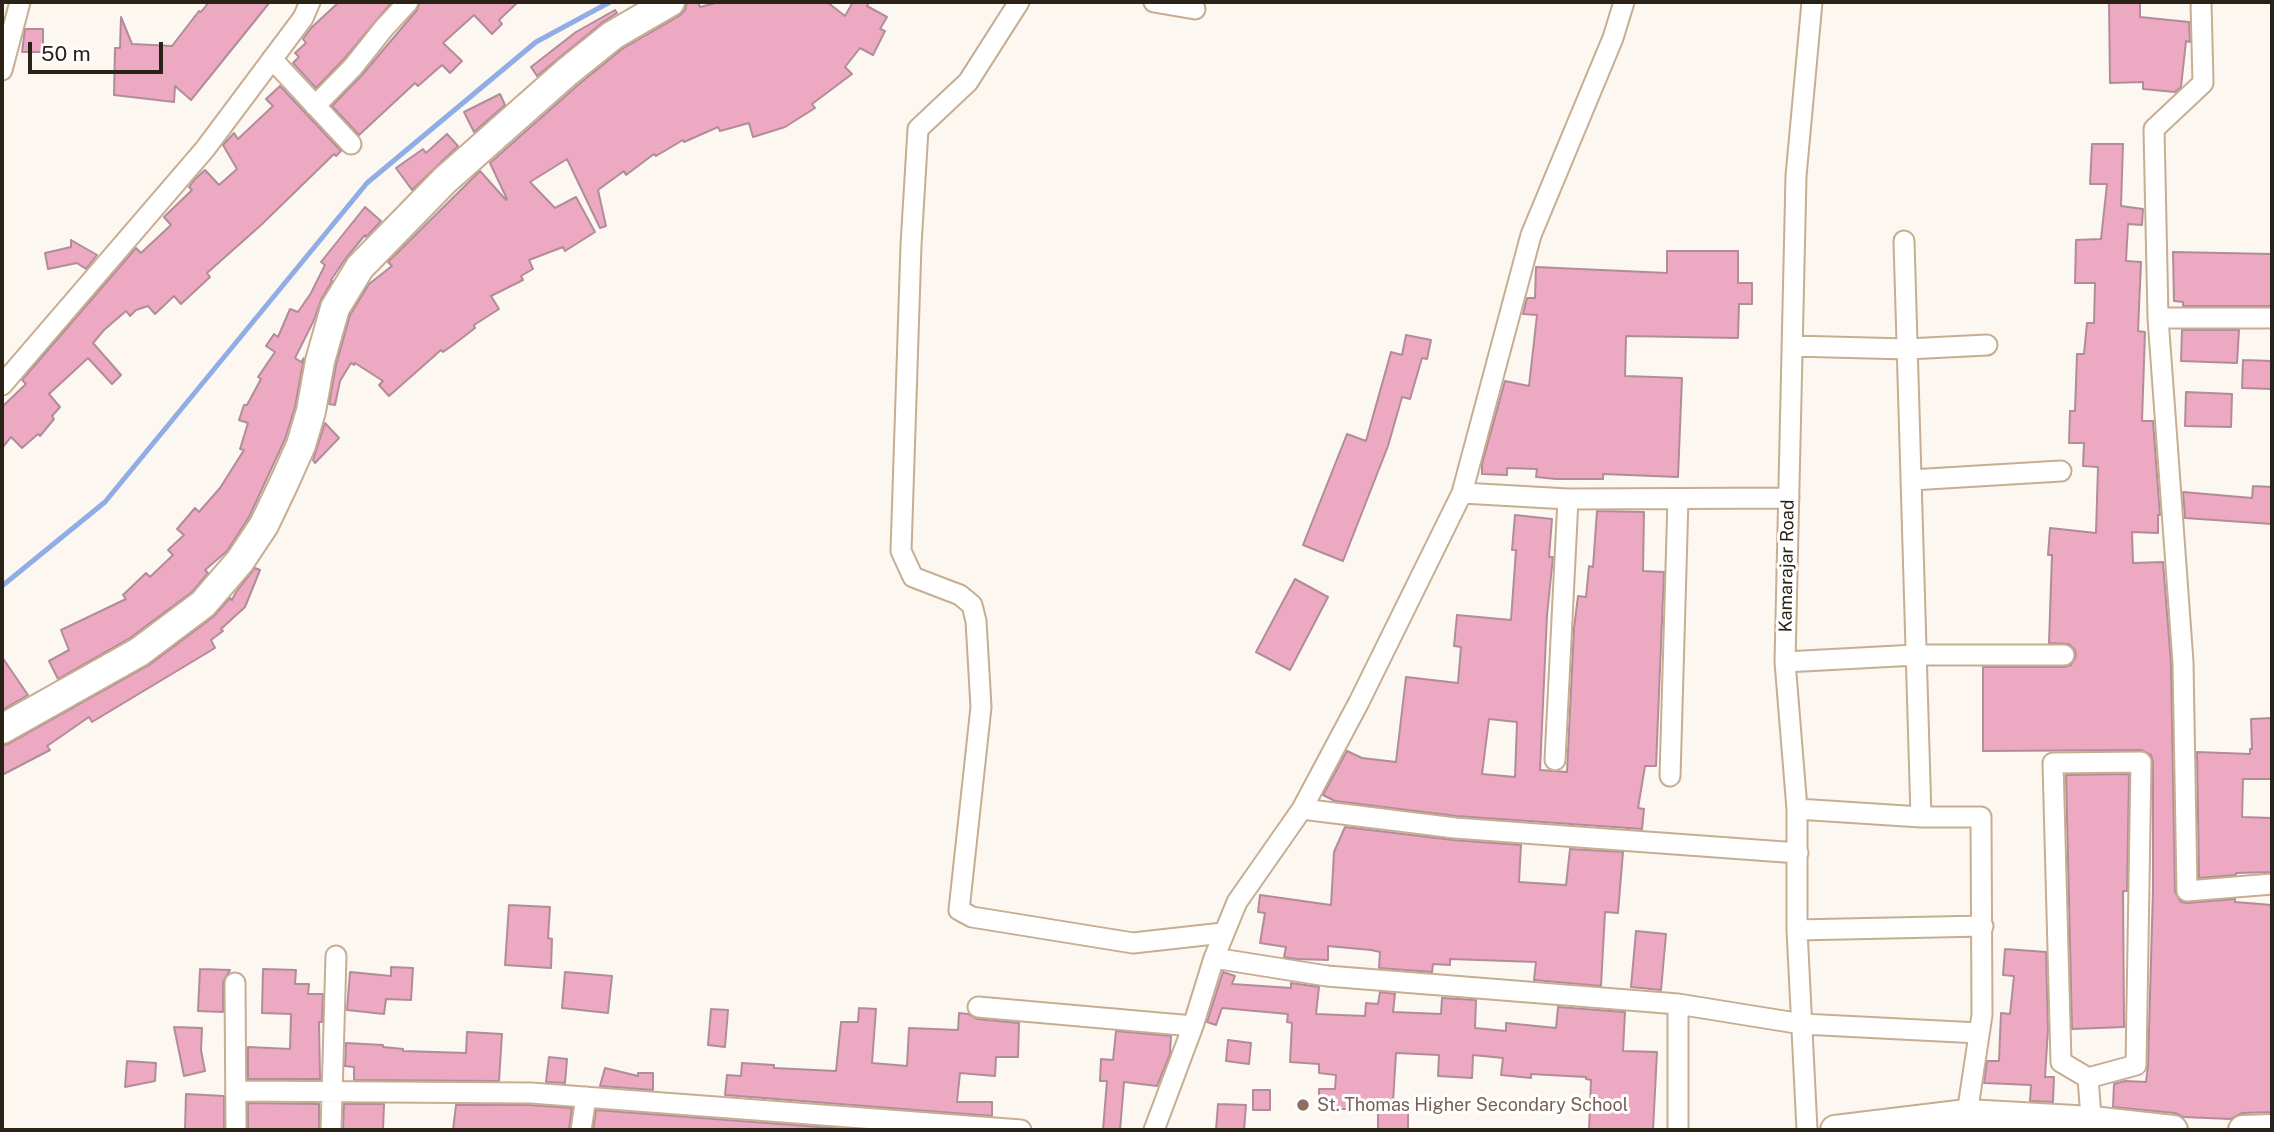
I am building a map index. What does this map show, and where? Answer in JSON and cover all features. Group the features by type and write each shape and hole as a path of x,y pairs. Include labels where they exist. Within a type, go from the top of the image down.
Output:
{"street":[{"path":"2,68 20,2"},
{"path":"2,385 205,149 303,18 310,2"},
{"path":"315,106 353,67 408,2"},
{"path":"2,729 139,652 203,604 240,561 264,524 284,483 312,411 320,361 335,308 360,267 445,180 567,72 613,35 670,2"},
{"path":"1019,2 968,82 918,128 911,245 901,551 913,577 960,595 972,605 976,621 981,706 959,910 972,917 1133,943 1223,933"},
{"path":"1154,2 1195,9"},
{"path":"1154,1130 1193,1026 1223,933 1237,902 1302,809 1359,702 1462,493 1531,235 1613,38 1624,2"},
{"name":"Kamarajar Road","path":"1807,1130 1797,930 1797,810 1785,662 1796,176 1812,2"},
{"path":"2202,2 2203,83 2154,129 2158,318 2183,662 2187,891 2272,884"},
{"path":"272,59 352,144"},
{"path":"1904,241 1921,817"},
{"path":"2158,318 2272,318"},
{"path":"1792,346 1907,349 1987,345"},
{"path":"1911,480 2061,471"},
{"path":"1462,493 1568,499 1789,498"},
{"path":"1555,760 1568,499"},
{"path":"1670,776 1678,499"},
{"path":"1785,662 1916,655 2064,654"},
{"path":"2141,762 2136,1065 2088,1078 2061,1062 2053,763 2141,762"},
{"path":"1302,809 1455,828 1798,853"},
{"path":"1797,810 1921,817 1981,817 1982,1015 1967,1122"},
{"path":"1797,930 1983,926"},
{"path":"331,1130 336,956"},
{"path":"1214,958 1327,976 1678,1004 1802,1024 1979,1033"},
{"path":"235,983 236,1130"},
{"path":"1678,1004 1678,1130"},
{"path":"978,1007 1193,1026"},
{"path":"2088,1078 2092,1126"},
{"path":"237,1091 531,1093 1021,1130"},
{"path":"581,1130 586,1097"},
{"path":"1835,1130 1967,1122 2173,1130"},
{"path":"2243,1130 2272,1129"}],"building":[{"path":"209,2 270,2 191,100 175,86 174,102 114,95 115,48 120,48 121,17 132,44 172,46"},
{"path":"339,2 392,2 316,88 293,63 299,57 295,53 306,43 303,39 311,28"},
{"path":"420,2 518,2 499,20 502,24 492,34 474,15 443,43 462,61 450,73 442,65 418,86 415,83 359,135 332,106 417,10"},
{"path":"687,2 698,2 700,7 720,2 827,2 845,16 853,2 869,2 867,6 887,17 880,29 885,31 873,55 860,48 845,67 852,74 812,104 815,108 785,127 753,137 749,123 720,131 718,127 684,142 683,140 656,156 654,154 626,175 624,171 598,190 606,226 600,228 567,159 530,182 555,208 576,197 595,232 565,251 563,247 529,260 533,269 521,276 523,280 491,296 499,309 474,325 475,328 453,345 443,352 441,350 389,396 379,385 383,381 351,363 340,381 335,405 329,404 336,365 350,315 369,284 392,266 388,262 480,171 506,200 490,163 622,49 679,16 685,10"},
{"path":"2109,2 2140,2 2140,17 2189,22 2190,42 2186,41 2181,87 2175,92 2143,89 2143,82 2110,83"},
{"path":"615,10 617,13 537,76 531,67 576,32"},
{"path":"25,29 43,29 43,52 22,52"},
{"path":"280,86 341,151 336,156 334,154 207,273 210,277 181,304 174,296 155,314 148,306 136,310 130,316 126,311 104,330 93,343 121,375 112,384 88,358 49,394 60,407 40,436 38,434 22,448 11,437 2,448 2,407 26,384 22,380 136,248 141,253 171,225 164,217 192,190 189,187 195,179 205,170 219,185 237,169 223,145 234,133 238,139 273,106 266,99"},
{"path":"500,94 505,105 474,132 464,112"},
{"path":"447,134 458,146 412,190 396,168 423,149 426,153"},
{"path":"2092,144 2123,144 2121,206 2143,209 2142,225 2128,224 2126,261 2141,262 2138,331 2145,332 2142,421 2153,421 2160,515 2158,533 2132,532 2133,563 2163,562 2171,663 2175,892 2181,902 2187,903 2235,899 2235,902 2272,905 2272,1112 2242,1113 2231,1119 2183,1117 2175,1113 2113,1107 2114,1084 2125,1081 2146,1082 2148,1065 2153,890 2151,755 2141,750 1983,751 1983,667 2064,667 2071,665 2076,656 2075,650 2069,644 2049,643 2052,555 2048,555 2050,528 2096,533 2098,467 2083,466 2084,443 2069,443 2070,411 2075,411 2077,354 2084,354 2087,323 2094,323 2095,283 2075,283 2076,240 2101,239 2107,184 2090,184"},
{"path":"365,207 381,221 346,258 321,300 295,358 301,362 304,358 295,407 285,439 249,517 227,551 205,570 208,573 192,592 130,638 58,679 49,661 69,650 61,630 126,599 123,595 146,573 150,577 173,555 168,550 184,535 177,529 195,508 199,512 220,488 244,450 240,449 248,423 239,420 244,405 247,405 261,379 258,377 275,352 266,346 274,334 278,337 290,309 298,312 325,265 321,262"},
{"path":"71,240 97,255 86,269 77,263 48,269 45,253 71,247"},
{"path":"1667,251 1738,251 1738,283 1752,283 1752,304 1739,304 1738,338 1626,336 1625,376 1682,378 1678,477 1603,474 1603,479 1556,479 1536,477 1537,469 1507,468 1507,475 1482,474 1482,464 1505,381 1529,386 1537,315 1523,314 1527,298 1535,298 1536,267 1667,273"},
{"path":"2173,252 2272,254 2272,306 2183,306 2183,302 2174,301"},
{"path":"2182,330 2239,330 2237,363 2181,361"},
{"path":"1406,335 1431,340 1427,359 1422,358 1410,399 1402,397 1388,446 1343,561 1303,545 1347,434 1366,441 1391,352 1402,355"},
{"path":"2243,360 2272,361 2272,389 2242,388"},
{"path":"2186,392 2232,394 2231,427 2185,426"},
{"path":"325,423 339,438 315,463 313,460"},
{"path":"2253,486 2272,487 2272,524 2185,518 2183,492 2252,498"},
{"path":"1597,511 1644,512 1643,571 1664,572 1656,766 1645,766 1638,808 1644,809 1642,829 1456,816 1335,801 1323,795 1347,751 1362,758 1396,762 1406,677 1458,683 1461,647 1454,646 1457,615 1511,620 1516,550 1512,550 1515,515 1552,519 1549,557 1553,557 1547,615 1540,770 1567,772 1578,596 1586,597 1589,566 1593,567","holes":["1489,719 1517,722 1515,777 1482,774"]},
{"path":"255,568 260,570 245,607 211,640 215,648 92,722 89,717 47,746 50,750 2,775 2,746 149,665 213,617 230,598 232,600"},
{"path":"1295,579 1328,597 1290,670 1256,652"},
{"path":"2,657 28,695 2,710"},
{"path":"2272,718 2272,779 2243,779 2242,817 2272,818 2272,872 2199,878 2197,752 2250,754 2251,719"},
{"path":"2129,774 2127,891 2123,891 2124,1027 2072,1029 2066,775"},
{"path":"1345,827 1521,845 1519,882 1566,885 1570,849 1623,852 1618,913 1605,912 1601,986 1534,980 1536,962 1450,959 1450,965 1433,964 1432,972 1379,968 1380,952 1371,950 1328,946 1328,960 1296,959 1284,957 1286,947 1260,943 1265,913 1258,912 1260,895 1331,905 1334,852"},
{"path":"509,905 550,907 548,938 552,939 551,968 505,965"},
{"path":"1636,931 1666,934 1661,990 1631,987"},
{"path":"2005,949 2046,952 2048,1029 2045,1077 2054,1077 2053,1102 2030,1101 2031,1085 1984,1083 1987,1061 1999,1061 2001,1013 2010,1014 2014,976 2003,975"},
{"path":"391,967 413,968 411,1000 386,999 384,1014 347,1010 350,972 391,976"},
{"path":"200,969 230,970 223,982 223,1012 198,1011"},
{"path":"263,969 296,970 295,984 309,984 308,994 323,994 322,1022 319,1022 320,1079 248,1079 248,1047 290,1049 291,1014 262,1013"},
{"path":"565,972 612,976 608,1013 562,1008"},
{"path":"1223,972 1235,976 1232,984 1291,988 1291,983 1319,987 1316,1014 1365,1016 1366,1003 1378,1004 1380,992 1395,994 1393,1012 1441,1014 1442,998 1476,1000 1475,1028 1506,1031 1506,1023 1556,1028 1558,1007 1625,1012 1623,1051 1657,1052 1653,1130 1589,1130 1591,1080 1586,1077 1531,1074 1531,1078 1501,1075 1503,1058 1473,1055 1472,1078 1438,1076 1439,1055 1396,1053 1393,1102 1408,1102 1408,1130 1378,1130 1378,1109 1319,1109 1319,1089 1335,1089 1336,1075 1319,1073 1319,1064 1290,1062 1292,1023 1287,1022 1288,1014 1222,1008 1216,1025 1207,1022"},
{"path":"859,1008 876,1009 872,1063 907,1066 909,1028 958,1030 959,1013 977,1019 1019,1023 1018,1057 996,1057 995,1076 960,1073 957,1102 992,1102 992,1116 725,1095 727,1075 741,1076 742,1063 774,1065 774,1068 836,1071 841,1022 858,1022"},
{"path":"711,1009 728,1010 725,1047 708,1045"},
{"path":"174,1027 202,1028 201,1050 205,1071 184,1076"},
{"path":"1116,1031 1171,1036 1170,1054 1157,1086 1124,1082 1120,1130 1103,1130 1107,1081 1100,1081 1101,1059 1113,1060"},
{"path":"467,1032 502,1034 499,1081 354,1080 354,1067 345,1066 346,1043 383,1045 403,1051 466,1053"},
{"path":"1228,1040 1251,1043 1249,1064 1226,1061"},
{"path":"549,1057 567,1059 565,1083 546,1082"},
{"path":"127,1061 156,1063 155,1081 125,1087"},
{"path":"605,1068 638,1076 638,1073 653,1073 653,1090 600,1086"},
{"path":"1253,1090 1270,1090 1270,1110 1253,1110"},
{"path":"186,1094 224,1096 224,1130 185,1130"},
{"path":"248,1103 319,1104 319,1130 248,1130"},
{"path":"344,1104 384,1104 383,1130 343,1130"},
{"path":"1218,1104 1246,1105 1244,1130 1216,1130"},
{"path":"456,1105 572,1108 569,1130 453,1130"},
{"path":"596,1110 859,1130 593,1130"}],"waterway":[{"path":"2,586 105,502 367,183 536,42 610,2"}],"place":[{"name":"St. Thomas Higher Secondary School","path":"1303,1105"}]}
